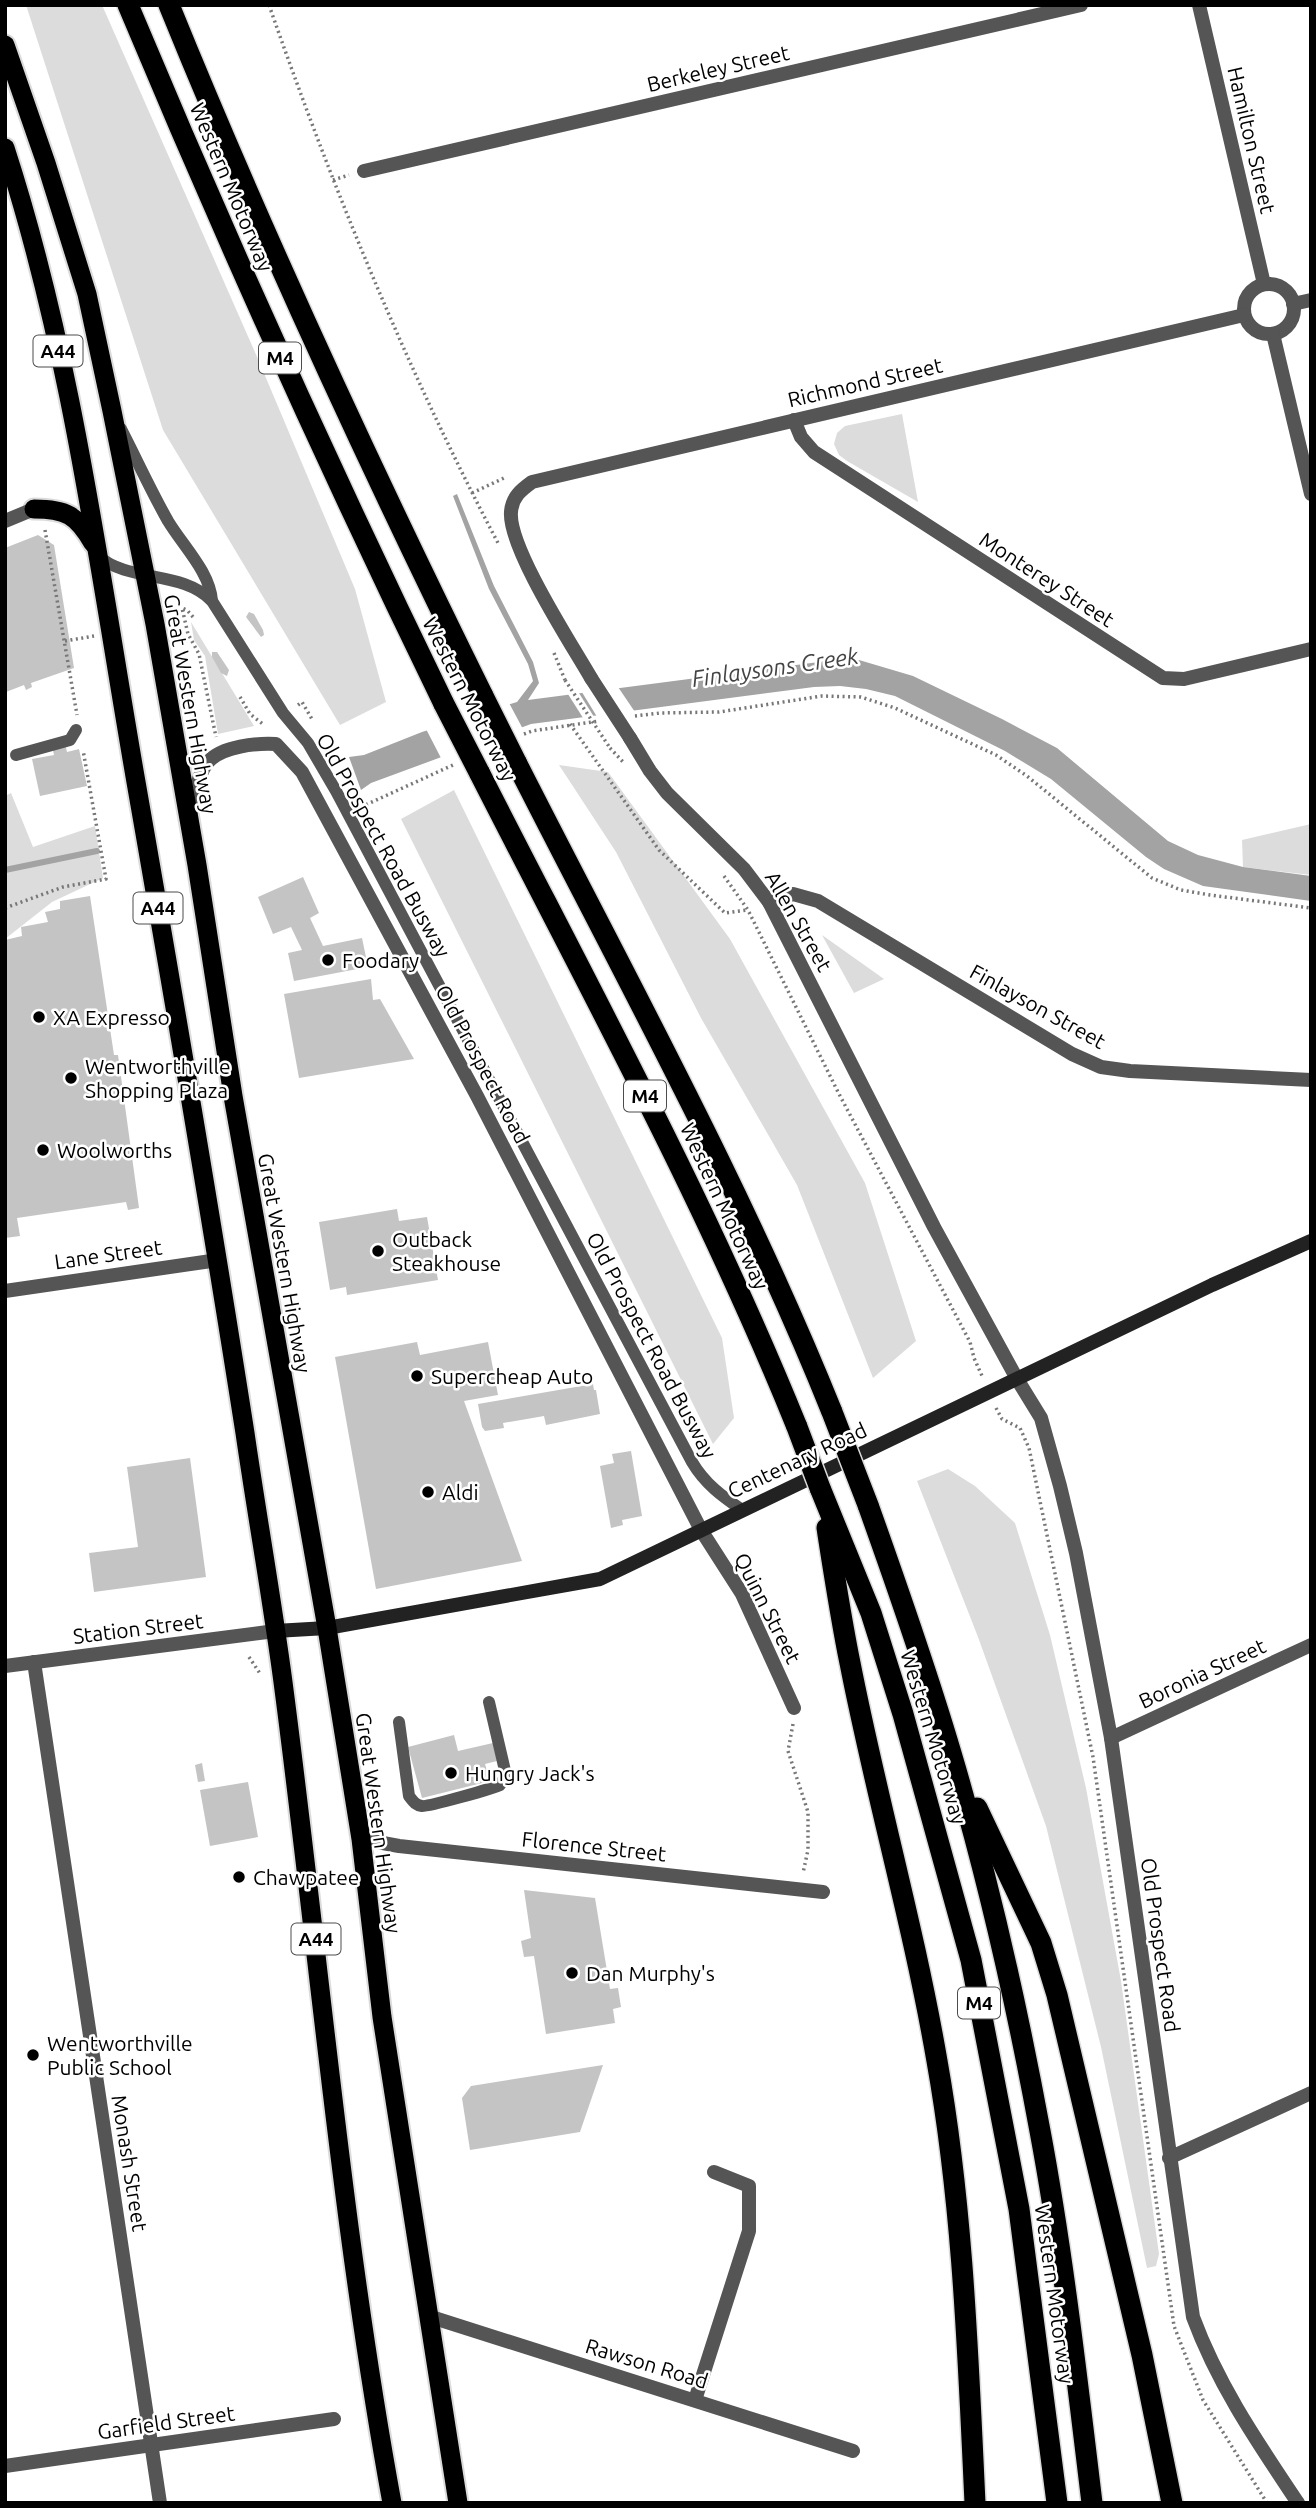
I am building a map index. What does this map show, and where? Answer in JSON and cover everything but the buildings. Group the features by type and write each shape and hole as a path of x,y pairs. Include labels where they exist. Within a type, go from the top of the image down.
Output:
{"highway":[{"name":"Western Motorway","path":"128,5 236,260 300,401 444,704 690,1187 736,1285 797,1427 820,1488 829,1521 871,1613 903,1714 971,1960 1019,2209 1057,2503"},
{"name":"Western Motorway","path":"169,5 249,195 355,431 516,762 712,1143 781,1290 868,1505 953,1759 1003,1952 1041,2131 1072,2340 1092,2503"},
{"name":"Great Western Highway","path":"5,45 54,187 87,294 144,574 189,819 233,1096 327,1628 361,1839 382,2017 458,2503"},
{"name":"A44","path":"5,148 39,270 66,383 218,1260 275,1631 316,1940 350,2248 392,2503"},
{"path":"39,517 56,509 70,515 86,532 97,553"},
{"path":"829,1521 850,1663 921,1971 938,2064 955,2186 963,2272 975,2503"},
{"path":"953,1759 1041,1943 1053,1982 1142,2355 1172,2503"}],"main road":[{"name":"Centenary Road","path":"275,1631 327,1628 600,1578 1199,1291 1311,1241"}],"street":[{"name":"Berkeley Street","path":"364,171 1081,5"},
{"name":"Hamilton Street","path":"1199,5 1264,284"},
{"path":"1264,284 1279,286 1286,291 1293,304 1294,312 1288,326 1273,334 1252,328 1244,315 1246,299 1256,287 1264,284"},
{"path":"1293,304 1311,300"},
{"name":"Richmond Street","path":"511,511 515,498 532,482 1244,315"},
{"path":"1273,334 1311,494"},
{"name":"Monterey Street","path":"794,420 801,437 814,452 1163,678 1184,679 1311,649"},
{"name":"Allen Street","path":"511,511 514,533 520,549 547,603 650,771 667,793 744,869 769,902 934,1227 1017,1379"},
{"path":"5,521 39,517"},
{"name":"Old Prospect Road","path":"189,819 199,782 208,762 226,752 251,743 276,744 302,772 477,1096 701,1530"},
{"name":"Finlayson Street","path":"769,902 793,894 818,901 1072,1054 1101,1067 1130,1071 1311,1080"},
{"name":"Lane Street","path":"5,1291 218,1260"},
{"name":"Old Prospect Road","path":"1017,1379 1041,1418 1060,1486 1076,1553 1111,1738 1191,2305 1203,2343 1223,2386 1298,2503"},
{"name":"Quinn Street","path":"701,1530 742,1594 794,1707"},
{"name":"Station Street","path":"5,1666 275,1631"},
{"name":"Boronia Street","path":"1111,1738 1311,1646"},
{"name":"Monash Street","path":"34,1662 160,2503"},
{"name":"Florence Street","path":"361,1839 399,1846 823,1892"},
{"path":"1169,2158 1311,2094"},
{"path":"695,2400 749,2231 749,2186 714,2172"},
{"name":"Rawson Road","path":"428,2316 853,2451"},
{"name":"Garfield Street","path":"5,2466 334,2419"}],"lane":[{"name":"Old Prospect Road Busway","path":"112,411 144,478 211,587 212,601"},
{"name":"Old Prospect Road Busway","path":"97,553 110,565 185,584 205,594 283,713 308,743 692,1462 712,1489 742,1510"},
{"path":"16,755 69,740 79,732"},
{"path":"399,1722 409,1796 415,1804 426,1807 446,1799 488,1790 499,1785 506,1775 489,1702"}],"path":[{"path":"269,5 332,180 443,435 504,554"},
{"path":"472,493 504,478"},
{"path":"5,908 63,887 106,878 65,641 39,517"},
{"path":"193,617 182,608 188,634 200,654 217,740"},
{"path":"553,649 565,680 610,748 626,766"},
{"path":"660,713 719,712 822,696 861,697 895,708 996,755 1027,776 1152,878 1181,890 1311,908"},
{"path":"240,697 250,714 264,724 252,729"},
{"path":"570,724 659,850 725,913 748,910"},
{"path":"717,869 748,910 838,1092 970,1342 974,1358"},
{"path":"1002,1419 1020,1428 1029,1448 1094,1756"},
{"path":"249,1657 261,1675"},
{"path":"794,1707 788,1751 808,1812 808,1850 800,1889"}],"shaded area":[{"path":"26,5 102,5 258,359 355,589 386,702 340,725 163,430"},
{"path":"902,414 918,502 847,461 839,455 834,444 837,433 845,426"},
{"path":"457,494 494,586 533,662 539,683 528,700 834,660 859,660 913,676 1057,748 1168,841 1198,855 1243,867 1311,876 1311,901 1203,886 1164,869 1051,779 1005,751 895,696 866,689 814,687 531,724 371,783 361,790 349,757 364,755 422,732 517,702 533,681 528,664 489,589 453,496"},
{"path":"191,622 254,726 218,734 205,656 194,640"},
{"path":"559,765 608,772 730,939 865,1183 916,1341 873,1378 797,1185 701,1018 616,852"},
{"path":"454,790 722,1338 734,1418 713,1444 401,819"},
{"path":"11,793 33,847 95,826 103,878 52,902 5,939 5,796"},
{"path":"1311,824 1311,875 1243,867 1242,840"},
{"path":"822,935 884,979 854,993"},
{"path":"948,1469 975,1486 1015,1523 1050,1635 1086,1788 1121,1981 1159,2254 1156,2266 1147,2268 1101,2047 1046,1826 978,1637 917,1481"}],"pier":[{"path":"616,684 637,715 599,720 580,689"},
{"path":"577,690 596,720 585,721 566,691"},
{"path":"508,701 524,731 442,760 425,727"}],"waterway":[{"name":"Finlaysons Creek","path":"5,870 97,851"}],"place":[{"name":"Foodary","path":"328,960"},
{"name":"XA Expresso","path":"39,1017"},
{"name":"Wentworthville Shopping Plaza","path":"71,1078"},
{"name":"Woolworths","path":"43,1150"},
{"name":"Outback Steakhouse","path":"378,1251"},
{"name":"Supercheap Auto","path":"417,1376"},
{"name":"Aldi","path":"428,1492"},
{"name":"Hungry Jack's","path":"451,1773"},
{"name":"Chawpatee","path":"239,1877"},
{"name":"Dan Murphy's","path":"572,1973"},
{"name":"Wentworthville Public School","path":"33,2055"}]}
